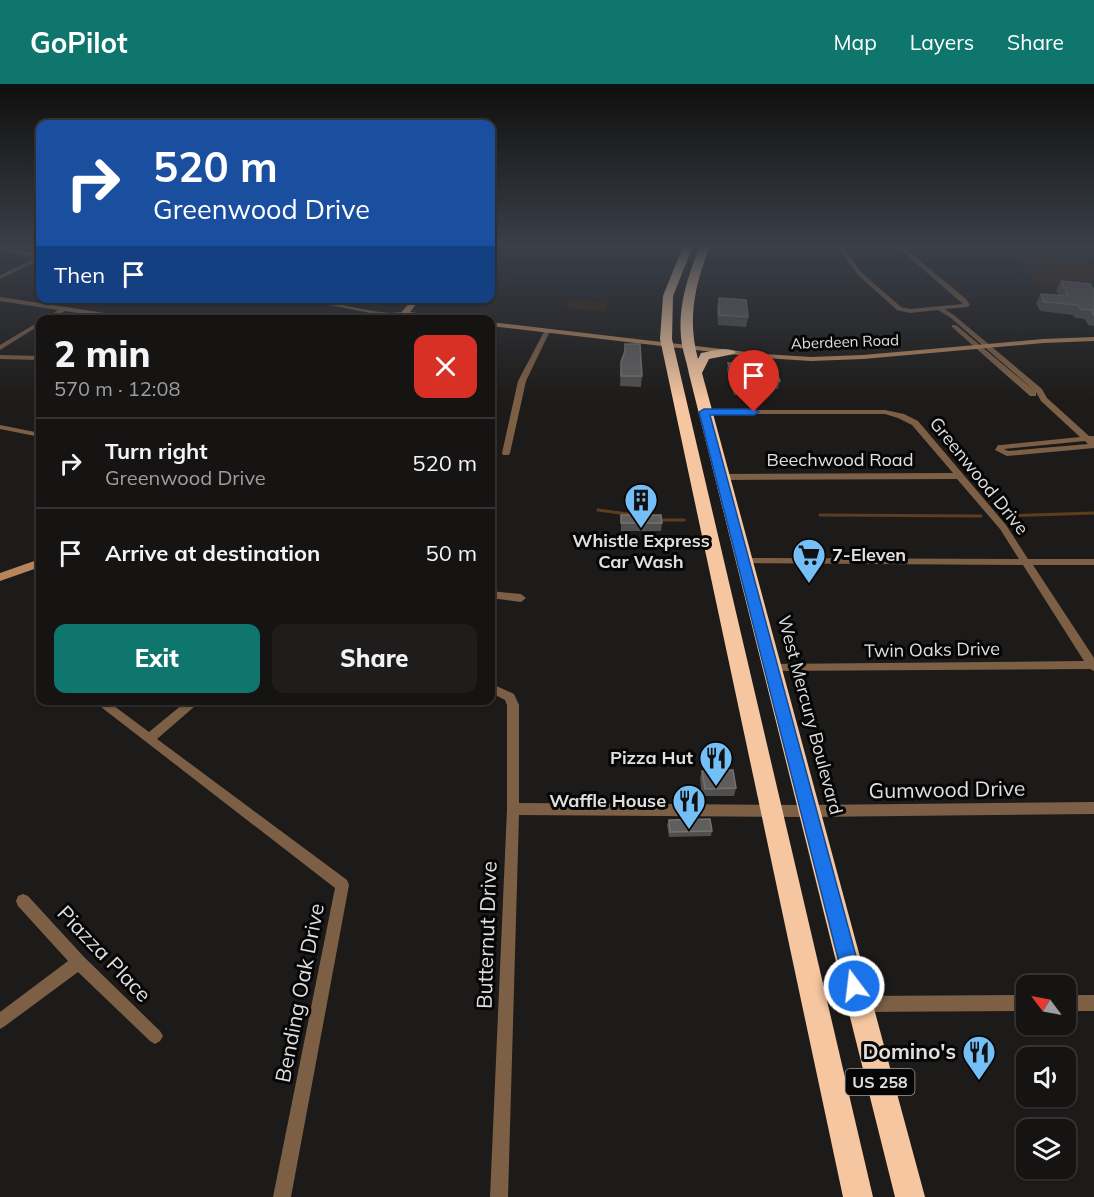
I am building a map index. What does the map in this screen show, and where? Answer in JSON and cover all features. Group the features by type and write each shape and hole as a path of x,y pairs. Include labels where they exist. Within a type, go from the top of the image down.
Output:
{"highway":[{"name":"US 258","path":"668,298 665,321 667,344 858,1197"},
{"name":"West Mercury Boulevard","path":"688,298 686,329 688,347 704,412 910,1197"},
{"path":"695,374 705,356 730,352"}],"main road":[{"path":"403,315 414,303"},
{"name":"Aberdeen Road","path":"495,325 786,358 828,359 987,345 1094,339"},
{"path":"0,577 36,564"}],"street":[{"path":"886,298 896,307 908,311 942,311 967,304 960,298"},
{"path":"0,299 104,315"},
{"path":"324,303 391,315"},
{"path":"345,303 398,315"},
{"path":"54,315 64,309"},
{"path":"942,311 953,317 987,345 1039,391 1044,399"},
{"path":"942,311 944,317 976,347 1031,393 1044,399 1090,438 1094,445 1007,454 999,450 1002,447 1090,438"},
{"path":"0,348 36,326"},
{"path":"506,453 522,381 547,331"},
{"path":"0,357 36,358"},
{"name":"Greenwood Drive","path":"704,412 896,414 915,423 1003,527 1094,666"},
{"path":"0,427 36,434"},
{"name":"Beechwood Road","path":"721,477 959,476"},
{"path":"743,561 1094,562"},
{"path":"495,595 521,598"},
{"name":"Twin Oaks Drive","path":"771,668 1094,666"},
{"name":"Butternut Drive","path":"495,690 510,697 513,705 513,809 499,1197"},
{"name":"Bending Oak Drive","path":"105,705 342,885 282,1197"},
{"path":"150,738 191,705"},
{"name":"Gumwood Drive","path":"513,809 809,811 1094,808"},
{"name":"Piazza Place","path":"23,901 79,962 154,1036"},
{"path":"0,1021 79,962"},
{"path":"859,1004 1016,1003"},
{"path":"1076,1003 1094,1003"}],"shaded area":[{"path":"570,299 608,303 604,312 566,308"}],"building":[{"path":"719,298 746,300 748,317 719,315"},
{"path":"1042,298 1094,298 1094,316 1091,310 1080,309 1078,305 1044,302"},
{"path":"625,344 640,344 642,376 621,376"},
{"path":"728,363 738,363 746,387 736,387"},
{"path":"757,368 775,368 780,381 762,381"},
{"path":"621,515 661,515 662,523 621,523"},
{"path":"733,770 736,788 705,789 702,771"},
{"path":"710,819 712,831 670,832 669,820"}],"waterway":[{"path":"598,510 635,515"},
{"path":"1004,516 1094,513"},
{"path":"820,515 981,516"},
{"path":"659,520 684,520"}],"place":[{"name":"Whistle Express Car Wash","path":"641,529"},
{"name":"7-Eleven","path":"809,584"},
{"name":"Pizza Hut","path":"716,787"},
{"name":"Waffle House","path":"689,830"},
{"name":"Domino's","path":"979,1081"}],"route":[{"path":"754,412 704,412 854,986"}]}
